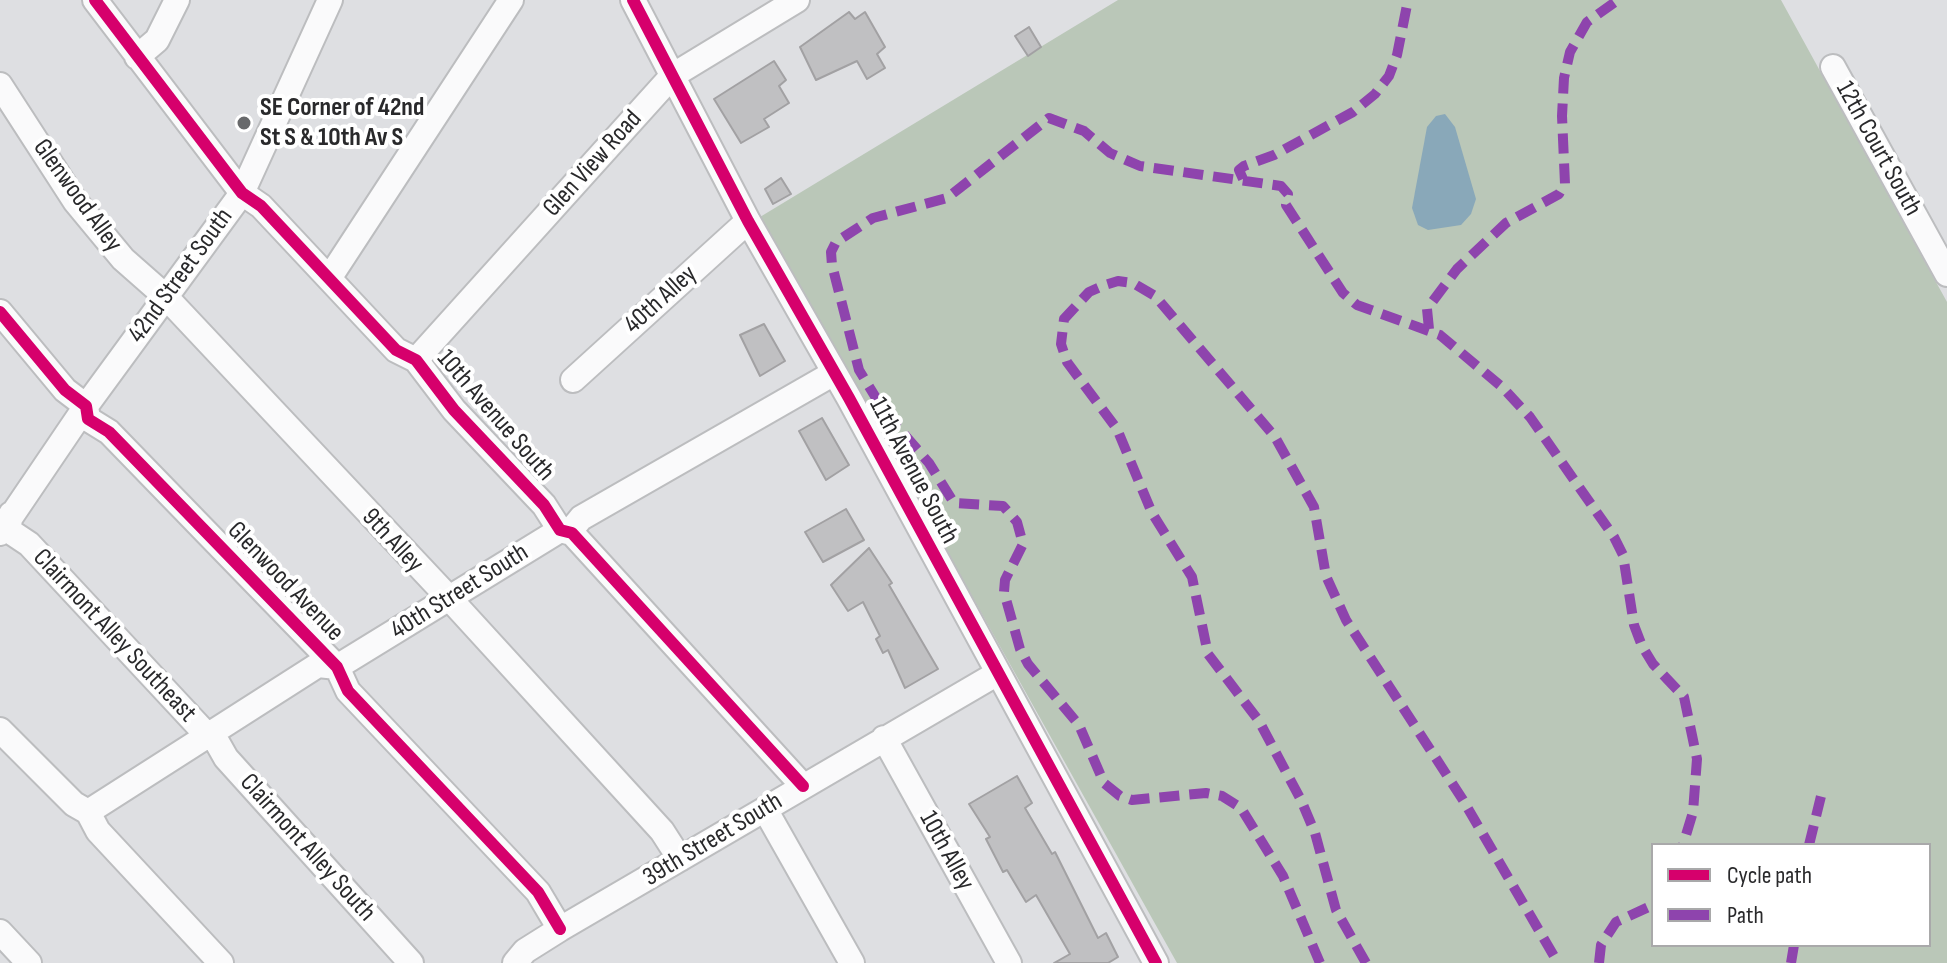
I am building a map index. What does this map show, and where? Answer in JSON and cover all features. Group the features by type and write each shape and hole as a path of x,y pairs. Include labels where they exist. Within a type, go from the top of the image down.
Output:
{"street":[{"name":"10th Avenue South","path":"95,0 242,193 261,206 396,350 416,360 454,410 544,505 560,530 572,533 803,786"},
{"path":"137,57 157,40 177,0"},
{"name":"42nd Street South","path":"4,518 242,193 330,0"},
{"path":"330,277 511,0"},
{"name":"11th Avenue South","path":"633,0 748,221 1156,963"},
{"name":"Glen View Road","path":"416,360 672,76 797,0"},
{"name":"12th Court South","path":"1833,67 1947,274"},
{"name":"Glenwood Alley","path":"0,85 75,201 123,259 165,296"},
{"name":"40th Alley","path":"573,380 748,221"},
{"name":"9th Alley","path":"165,296 450,599 662,831 680,859"},
{"name":"Glenwood Avenue","path":"0,312 65,390 86,406 88,419 109,432 337,667 348,691 538,892 560,929"},
{"name":"40th Street South","path":"88,812 318,665 337,667 560,530 572,529 581,518 834,373"},
{"name":"Clairmont Alley Southeast","path":"4,518 8,530 29,544 206,734"},
{"name":"39th Street South","path":"515,963 525,951 560,929 998,673"},
{"path":"0,730 74,804 88,812 98,831 221,963"},
{"name":"Clairmont Alley South","path":"206,734 213,735 226,758 411,963"},
{"name":"10th Alley","path":"884,738 1009,963"},
{"path":"766,811 852,963"},
{"path":"0,932 29,963"}],"green space":[{"path":"1118,0 1781,0 1947,302 1947,963 1177,963 760,217"}],"water":[{"path":"1445,114 1455,127 1476,199 1471,214 1461,225 1428,230 1418,225 1412,208 1427,127 1436,116"}],"building":[{"path":"849,12 855,19 865,12 885,47 877,54 885,68 867,79 857,61 816,80 800,47"},
{"path":"1029,27 1041,47 1028,56 1015,36"},
{"path":"774,61 786,80 779,86 789,103 764,119 769,127 741,143 714,99"},
{"path":"781,178 791,194 773,204 765,189"},
{"path":"764,324 785,361 760,376 740,335"},
{"path":"822,418 849,465 826,480 799,431"},
{"path":"846,509 864,540 823,562 805,532"},
{"path":"869,548 892,583 889,585 938,669 905,688 888,650 883,653 876,639 880,636 863,602 848,611 831,585"},
{"path":"1017,776 1032,803 1025,808 1052,854 1055,852 1098,938 1106,933 1118,957 1108,963 1054,963 1070,954 1036,895 1026,902 1007,870 1003,872 986,839 990,837 969,804"}],"marked path":[{"path":"1243,179 1239,170 1244,166 1274,155 1353,112 1375,94 1389,76 1397,55 1408,0"},
{"path":"1429,329 1427,309 1457,269 1506,223 1559,194 1565,184 1562,116 1564,78 1570,52 1587,22 1618,0"},
{"path":"1320,963 1283,876 1241,808 1222,796 1206,793 1132,800 1120,796 1104,783 1079,725 1028,664 1020,649 1004,592 1005,580 1023,544 1017,522 1003,506 954,503 929,463 884,411 859,370 832,265 831,252 836,242 873,218 947,198 1049,118 1084,131 1110,153 1140,166 1281,186 1288,194 1286,205 1343,293 1357,305 1440,335 1502,387 1530,417 1614,537 1623,555 1634,625 1642,646 1653,664 1684,697 1697,759 1693,812 1684,843"},
{"path":"1366,963 1336,910 1315,833 1301,800 1259,721 1208,654 1192,577 1152,513 1117,429 1067,362 1061,344 1064,319 1089,292 1105,285 1118,281 1133,283 1155,296 1275,437 1314,507 1326,576 1346,620 1463,800 1558,963"},
{"path":"1809,843 1822,792"},
{"path":"1599,963 1601,945 1616,922 1651,906"},
{"path":"1791,963 1794,947"}],"cycle path":[{"path":"95,0 242,193 261,206 396,350 416,360 454,410 544,505 560,530 572,533 803,786"},
{"path":"633,0 748,221 849,398 1156,963"},
{"path":"0,312 65,390 86,406 88,419 109,432 337,667 348,691 538,892 560,929"}],"place":[{"name":"SE Corner of 42nd St S & 10th Av S","path":"244,123"}]}
